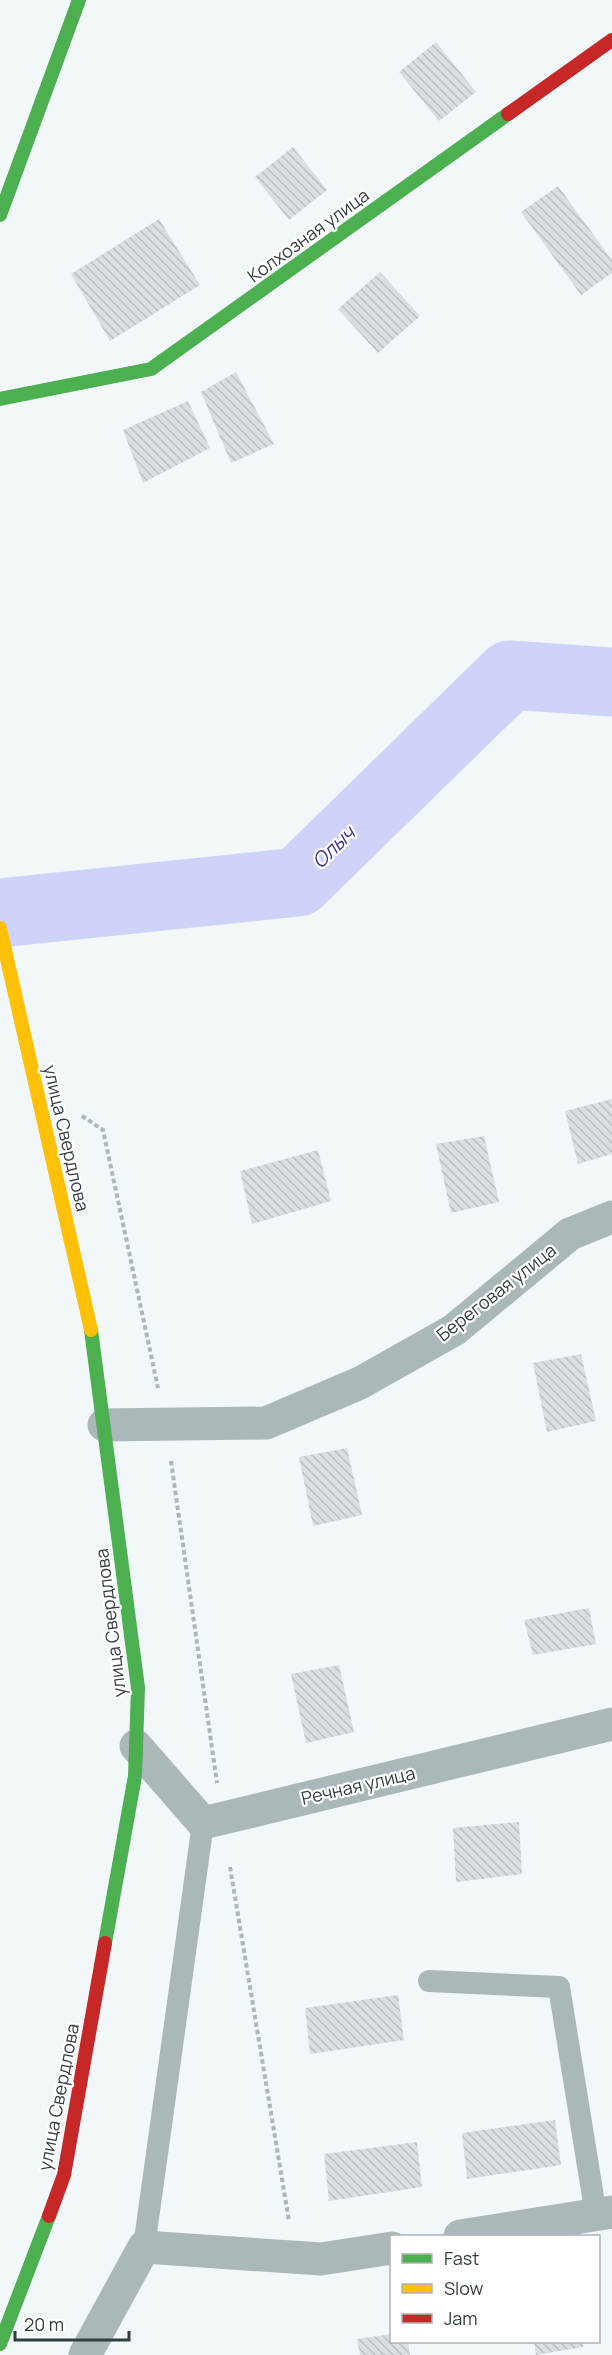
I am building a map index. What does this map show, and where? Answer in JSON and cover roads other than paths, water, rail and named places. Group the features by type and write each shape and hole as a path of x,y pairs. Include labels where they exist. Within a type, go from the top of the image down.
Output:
{"main road":[{"path":"0,215 79,0"},
{"name":"Колхозная улица","path":"0,399 151,369 612,40"},
{"name":"улица Свердлова","path":"0,2344 64,2175 135,1776 138,1688 90,1320 2,934"}],"street":[{"name":"Береговая улица","path":"104,1425 266,1423 360,1383 454,1330 570,1234 612,1217"},
{"name":"Речная улица","path":"213,1820 612,1724"},
{"path":"136,1746 213,1820"},
{"path":"467,2235 604,2214"},
{"path":"85,2355 144,2247 321,2259 390,2248"}],"lane":[{"path":"144,2247 213,1820"},
{"path":"429,1981 559,1987 604,2214"}],"waterway":[{"name":"Олыч","path":"0,913 298,882 510,675 612,682"}]}
